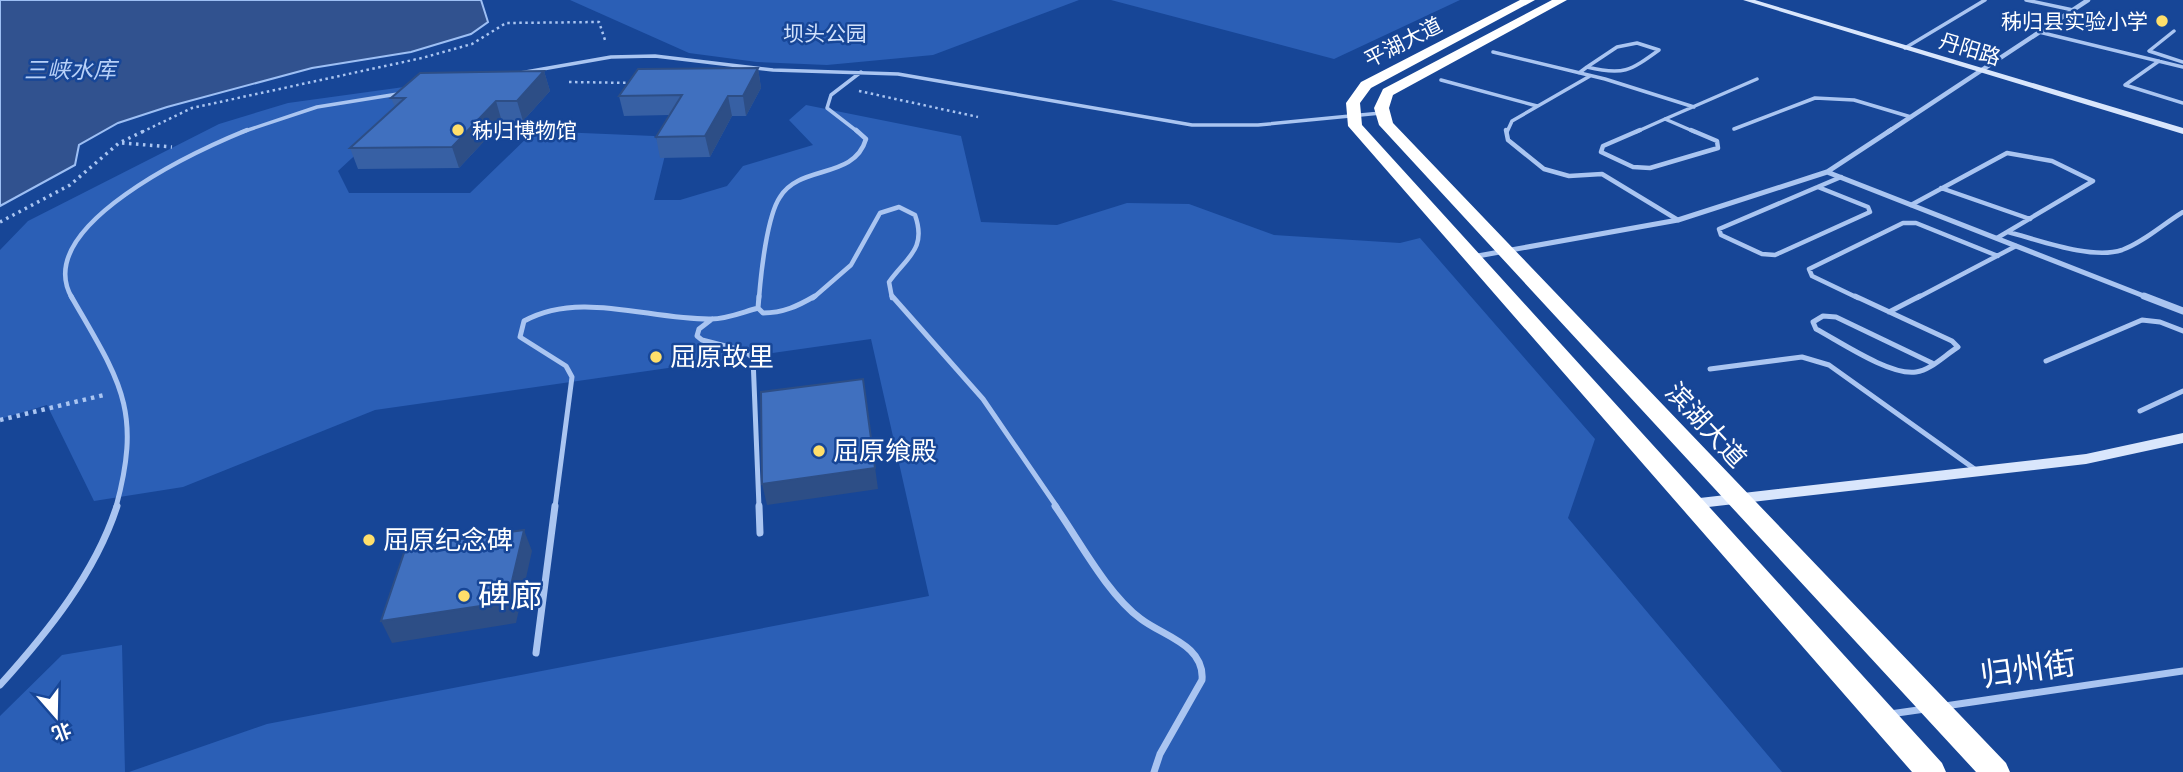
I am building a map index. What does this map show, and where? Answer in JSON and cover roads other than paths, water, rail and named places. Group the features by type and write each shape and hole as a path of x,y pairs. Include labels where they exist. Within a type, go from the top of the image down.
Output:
{"highway":[{"name":"平湖大道","path":"1352,116 1350,110 1354,96 1366,85 1529,0"},
{"name":"平湖大道","path":"1381,113 1381,102 1388,92 1561,0"},
{"name":"滨湖大道","path":"1381,113 1386,125 1396,137 1995,772"},
{"path":"1352,116 1367,141 1931,772"}],"main road":[{"name":"丹阳路","path":"1747,0 2183,131"},
{"path":"1691,504 2086,459 2183,438"}],"street":[{"path":"1470,257 1678,220 1827,172 2088,0"},
{"path":"1827,172 2183,311"}],"lane":[{"path":"1905,48 1985,0"},
{"path":"2026,0 2073,10"},
{"path":"2174,31 2149,51 2183,64"},
{"path":"2039,32 2159,61 2183,64"},
{"path":"1579,73 1587,67 1624,42 1633,41 1659,50 1627,74 1615,75 1587,67"},
{"path":"1493,52 1590,76 1694,107"},
{"path":"508,75 611,57 655,56 762,69 915,76 1192,125 1258,125 1381,113"},
{"path":"2159,61 2125,85 2183,103"},
{"path":"758,308 780,197 797,182 845,165 858,158 865,149 866,139 859,131 831,114 827,108 831,95 861,72"},
{"path":"1590,76 1511,121 1506,129 1508,140 1515,148 1550,172 1568,176 1587,172 1602,174 1678,220"},
{"path":"1441,79 1537,106"},
{"path":"1664,119 1717,141 1718,148 1650,168 1633,167 1601,152 1603,146 1664,119 1694,107 1757,79"},
{"path":"0,685 57,617 85,575 106,535 118,500 128,448 127,414 122,390 66,288 63,274 73,245 85,230 132,188 204,148 258,125 318,107 408,92"},
{"path":"1734,129 1805,100 1827,97 1854,100 1911,117"},
{"path":"1911,205 2007,153 2024,154 2083,174 2093,181 1997,238"},
{"path":"1818,187 1868,207 1870,212 1774,255 1762,254 1721,235 1719,229 1841,177"},
{"path":"1941,188 2030,219"},
{"path":"758,308 773,315 785,313 814,296 857,256 871,221 880,212 897,207 906,208 915,215 921,238 915,252 889,282 892,297 983,399 1116,594 1139,618 1191,649 1199,659 1203,670 1202,680 1160,754 1153,772"},
{"path":"2008,232 2049,243 2102,252 2120,251 2183,212"},
{"path":"1932,363 1836,317 1824,316 1813,322 1816,329 1898,370 1914,373 1932,363 1958,348 1952,341 1812,276 1808,269 1903,223 1916,223 1998,256"},
{"path":"1889,312 2016,246"},
{"path":"536,653 572,377 566,366 520,337 519,325 535,313 562,306 712,319 758,308"},
{"path":"712,319 699,329 697,336 702,340 745,351 753,358 760,533"},
{"path":"2046,362 2142,320 2160,322 2183,331"},
{"path":"1710,369 1802,357 1829,365 1978,472"},
{"path":"2140,411 2183,391"},
{"name":"归州街","path":"1880,715 2183,671"}],"water":[{"name":"三峡水库","path":"0,0 481,0 488,22 471,34 411,52 312,68 118,123 79,145 75,165 0,206"}],"place":[{"name":"秭归县实验小学","path":"2162,21"},
{"name":"秭归博物馆","path":"458,130"},
{"name":"屈原故里","path":"656,357"},
{"name":"屈原飨殿","path":"819,451"},
{"name":"屈原纪念碑","path":"369,540"},
{"name":"碑廊","path":"464,596"}],"park label":[{"name":"坝头公园","path":"825,33"}]}
